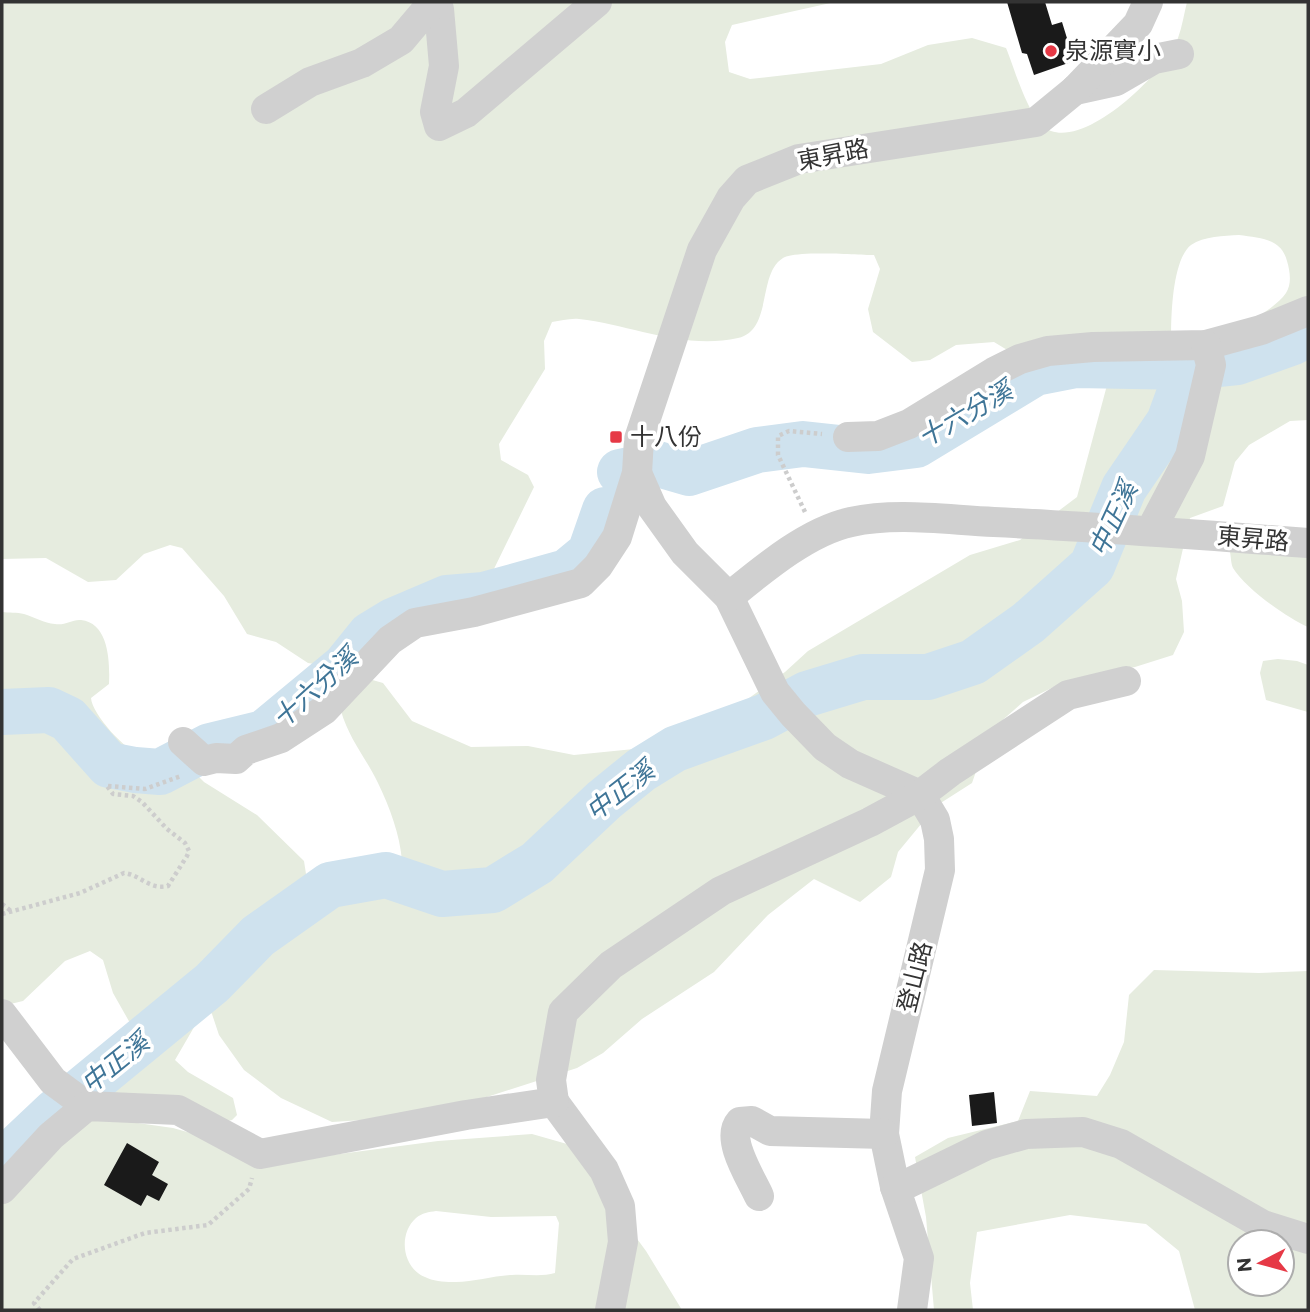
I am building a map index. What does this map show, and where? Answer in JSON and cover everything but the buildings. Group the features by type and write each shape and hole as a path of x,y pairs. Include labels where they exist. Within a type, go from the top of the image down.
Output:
{"street":[{"path":"266,109 310,82 362,63 401,40 434,2 439,9 444,66 435,112 439,126 466,113 597,2"},
{"name":"東昇路","path":"637,473 639,439 702,250 731,198 747,180 799,159 1036,122 1075,90 1138,24 1148,2"},
{"path":"1075,90 1116,81 1154,59 1179,54"},
{"path":"848,437 878,436 909,424 994,372 1048,351 1093,347 1206,345 1261,330 1308,311"},
{"path":"1150,530 1189,456 1211,365 1206,345"},
{"path":"637,473 652,507 685,553 729,597 784,703 833,753 850,764 920,795"},
{"path":"193,751 216,758 236,759 246,750 281,738 324,710 390,640 415,623 474,612 581,583 598,566 617,537 637,473"},
{"name":"東昇路","path":"729,597 758,573 816,535 849,522 888,517 1150,530 1308,543"},
{"path":"610,1310 623,1242 620,1206 604,1170 554,1102 551,1080 563,1012 611,965 721,891 870,822 920,795 950,772 1068,695 1126,681"},
{"name":"登山路","path":"912,1310 919,1258 895,1186 884,1134 887,1091 940,870 935,820 920,795"},
{"path":"2,1014 53,1081 88,1107 178,1110 260,1154 467,1115 554,1102"},
{"path":"2,1189 51,1136 88,1107"},
{"path":"759,1196 734,1140 735,1127 740,1122 752,1121 770,1131 884,1134"},
{"path":"895,1186 909,1183 987,1145 1026,1134 1083,1132 1121,1144 1263,1225 1308,1240"}],"path":[{"path":"816,535 778,455 778,436 789,431 848,437"},
{"path":"2,914 80,893 124,873 129,873 152,886 168,886 189,851 185,843 133,796 113,794 107,786 145,789 191,773 193,751"},
{"path":"2,904 12,911"},
{"path":"40,1310 34,1303 73,1259 145,1233 208,1225 249,1189 260,1154"}],"shaded area":[{"path":"2,2 835,2 732,25 725,42 729,72 750,79 881,64 928,45 972,38 1006,48 1029,107 1036,118 1051,131 1067,132 1105,117 1124,103 1158,69 1178,38 1187,2 1308,2 1308,420 1290,421 1249,445 1235,462 1223,506 1190,518 1176,579 1182,601 1184,632 1173,655 1135,667 1066,681 1023,702 990,731 972,783 936,806 898,852 891,877 860,902 814,879 768,915 714,972 642,1019 603,1053 577,1068 453,1108 394,1118 332,1122 281,1098 244,1070 219,1035 212,1014 209,1010 204,1010 175,1060 188,1072 233,1098 237,1115 232,1120 224,1122 109,1096 96,1087 143,1046 113,993 103,960 90,951 65,961 23,1001 2,1006 2,612 21,613 55,624 81,620 97,628 106,645 109,684 91,698 103,722 119,740 135,752 155,756 175,753 204,782 257,815 304,861 308,887 347,863 386,867 402,861 397,831 387,802 348,731 341,711 369,679 383,683 412,721 471,747 528,746 574,755 634,749 727,714 785,672 808,651 970,555 1020,540 1077,497 1110,374 1022,359 994,342 956,345 930,360 912,362 873,332 868,309 880,269 874,255 790,256 783,258 775,266 770,276 756,324 749,333 738,338 697,341 579,319 552,322 544,341 545,369 499,444 501,460 528,475 534,487 491,575 479,581 440,590 367,619 320,665 308,663 276,642 247,634 224,596 182,548 170,545 144,554 116,580 88,582 46,558 2,559","holes":["1239,235 1269,240 1280,248 1284,253 1290,277 1286,293 1277,303 1250,321 1172,357 1173,298 1184,253 1191,245 1202,240"]},
{"path":"1230,552 1308,556 1308,627 1278,610 1256,593 1233,568"},
{"path":"1278,659 1308,665 1308,712 1266,700 1260,673 1263,661"},
{"path":"1154,970 1259,973 1308,971 1308,1310 1195,1310 1179,1251 1146,1224 1070,1215 977,1232 970,1283 973,1310 934,1310 926,1217 915,1157 948,1138 1018,1121 1030,1091 1097,1096 1110,1075 1124,1042 1129,995"},
{"path":"95,1117 173,1128 212,1139 272,1163 438,1141 532,1134 567,1144 646,1251 682,1310 2,1310 2,1196","holes":["436,1211 491,1217 556,1216 559,1223 555,1273 438,1281 417,1273 407,1259 407,1233 418,1216"]}],"waterway":[{"name":"十六分溪","path":"620,472 658,464 689,473 757,450 803,444 868,451 916,445 1035,373 1076,365 1189,367 1237,362 1308,334"},
{"name":"中正溪","path":"2,1162 55,1112 212,983 258,936 330,885 386,875 442,894 493,890 537,863 604,800 641,770 675,749 764,717 807,694 863,677 928,677 973,662 1028,623 1092,566 1124,488 1169,422 1189,367"},
{"name":"十六分溪","path":"2,712 49,710 68,719 109,765 160,772 210,746 264,733 345,666 370,635 393,621 447,598 484,595 567,572 590,553 605,510"}],"place":[{"name":"泉源實小","path":"1051,51"},
{"name":"十八份","path":"616,437"}]}
